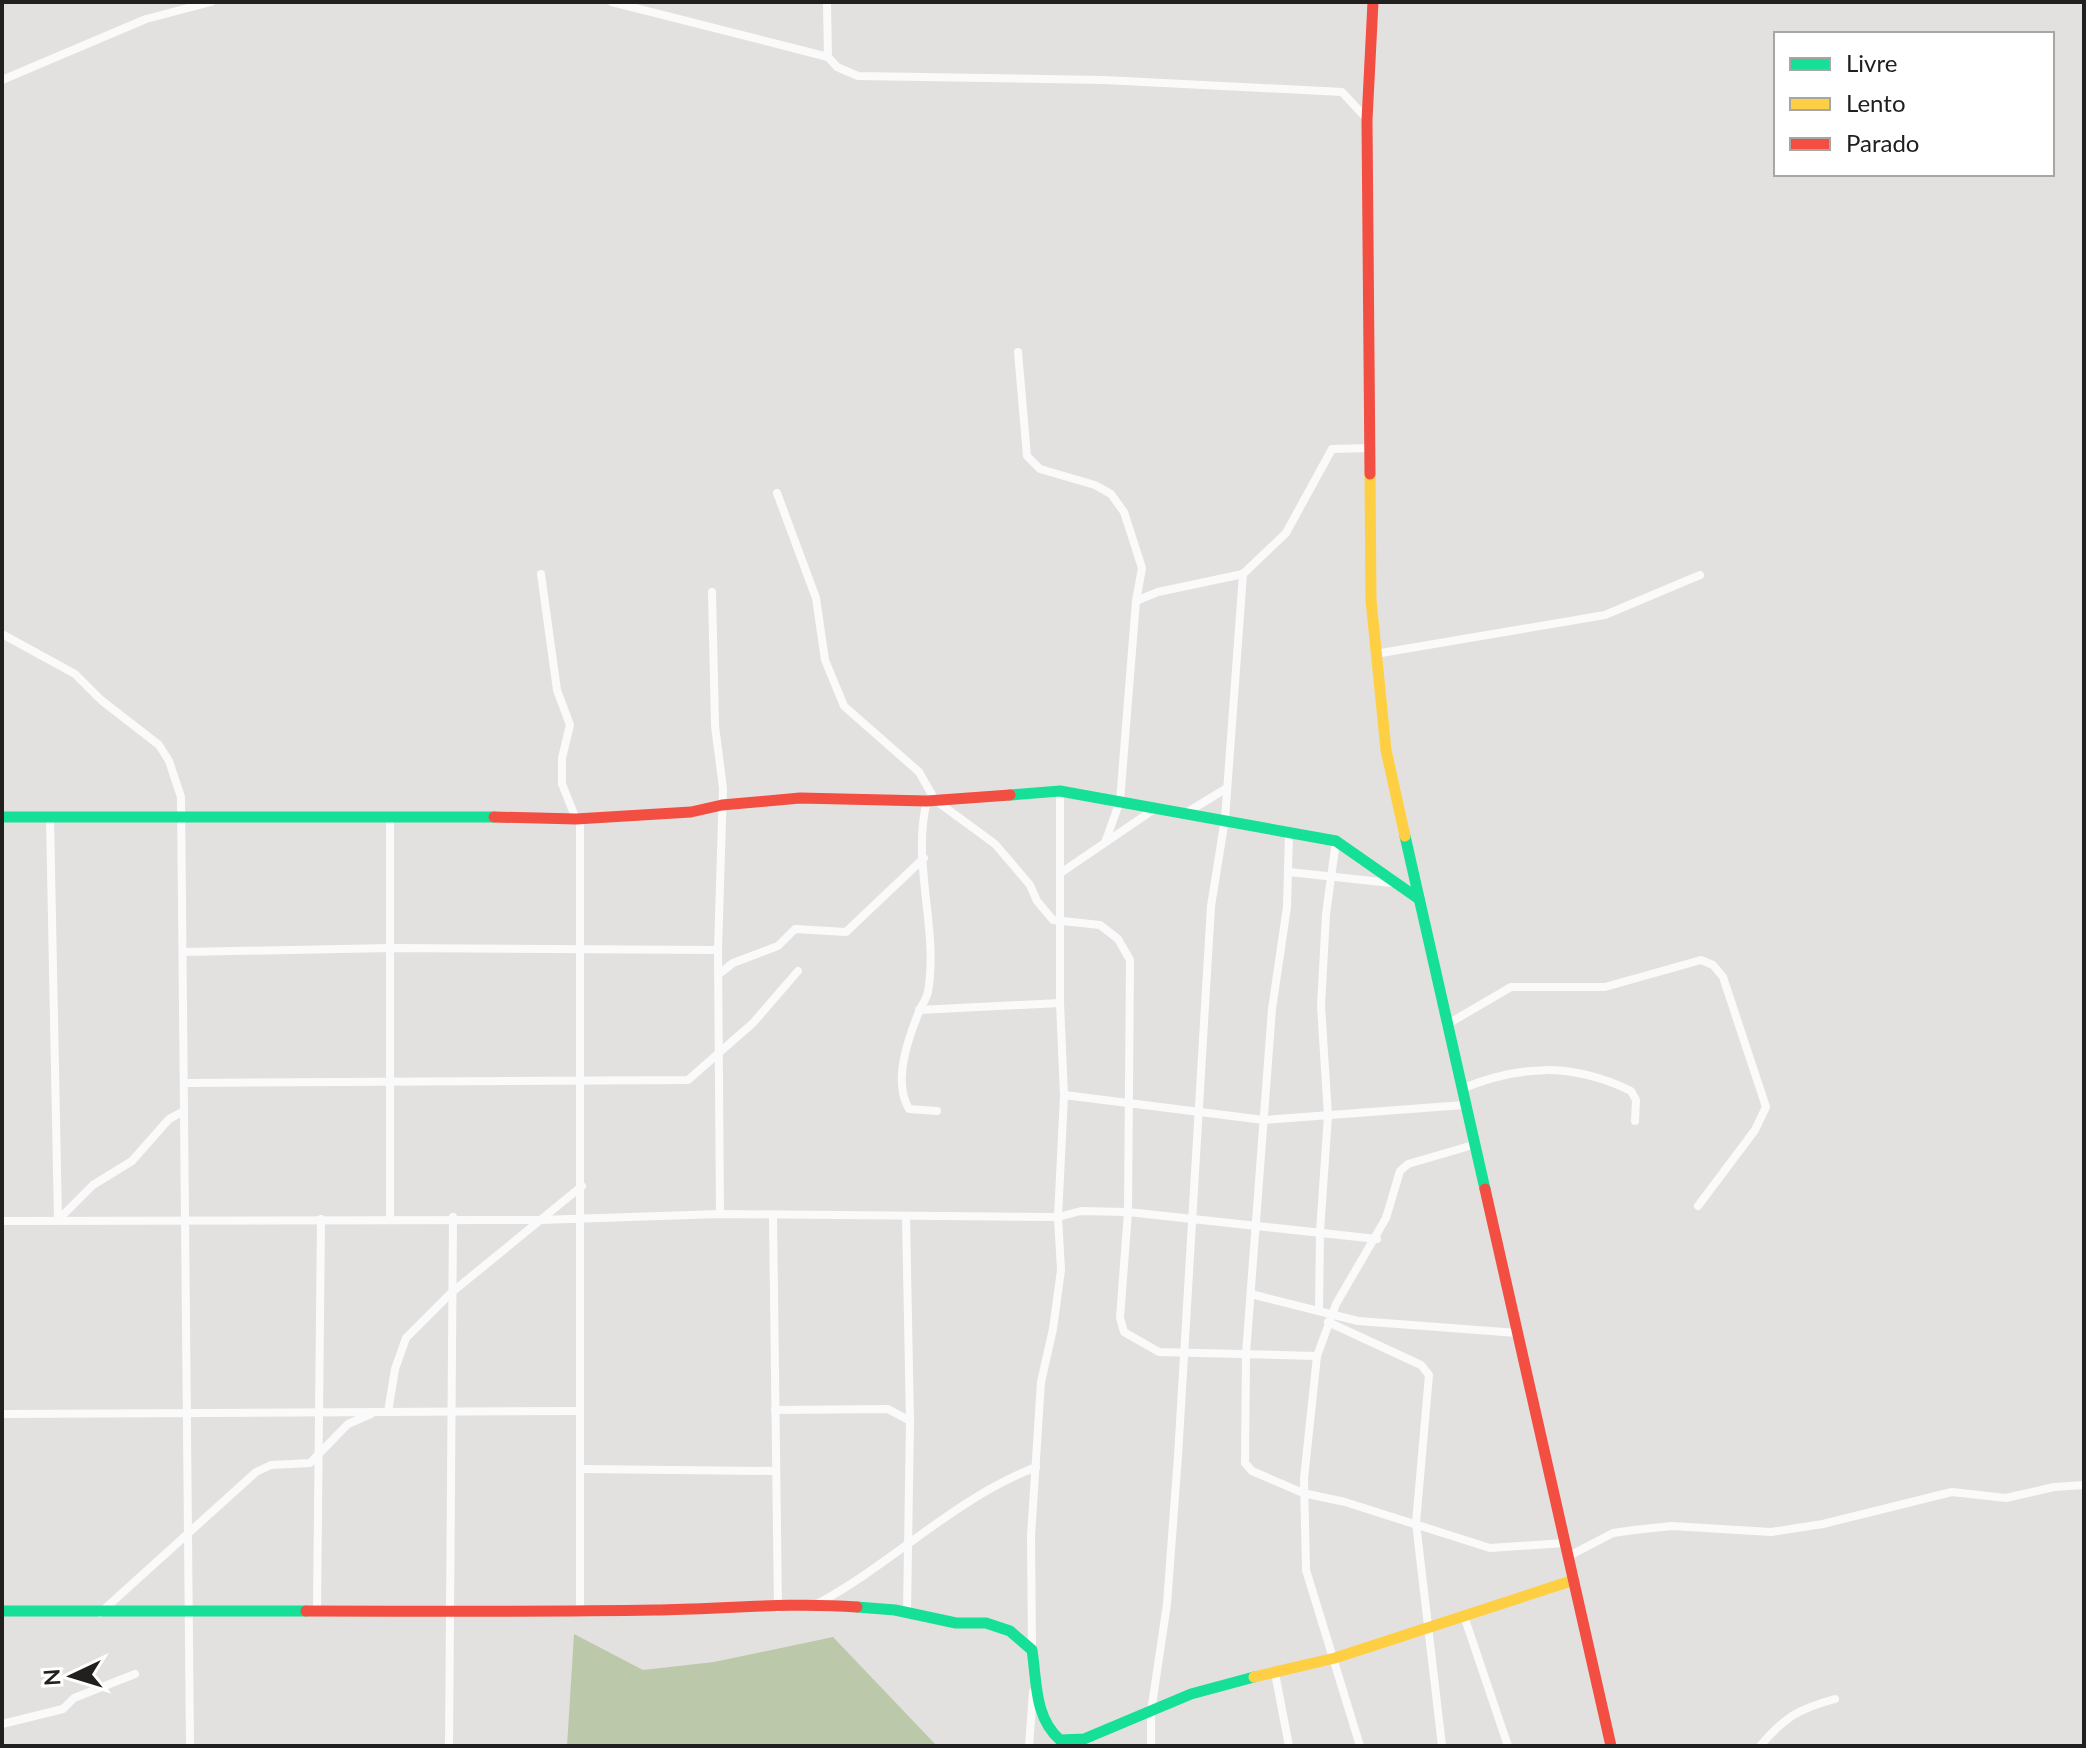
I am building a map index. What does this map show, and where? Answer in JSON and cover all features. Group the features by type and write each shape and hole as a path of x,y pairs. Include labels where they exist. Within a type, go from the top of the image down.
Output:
{"street":[{"path":"2,80 146,19 211,2"},
{"path":"612,2 828,57 837,67 858,76 1104,80 1342,92 1367,120"},
{"path":"827,2 828,57"},
{"path":"1373,2 1367,120 1371,600 1386,750 1565,1543 1571,1581 1611,1746"},
{"path":"1018,352 1027,456 1040,469 1095,485 1111,494 1124,512 1142,568 1136,601 1120,801 1106,840"},
{"path":"1136,601 1158,592 1243,574 1286,533 1332,449 1371,448"},
{"path":"777,493 816,598 825,660 844,706 919,772 931,800 924,858 931,960 927,995 919,1010 901,1078 902,1098 909,1109 937,1111"},
{"path":"541,574 557,690 570,725 562,758 562,784 578,819 582,1186 580,1611"},
{"path":"1151,1746 1151,1712 1167,1604 1194,1220 1211,906 1225,819 1243,574"},
{"path":"1375,654 1605,615 1700,575"},
{"path":"712,592 722,805 718,950 720,1214"},
{"path":"2,634 75,674 110,707 159,745 176,780 183,816 190,1746"},
{"path":"1186,813 1227,788"},
{"path":"2,817 578,819 691,812 722,805 833,797 931,800 1060,791 1336,841 1391,883 1419,899"},
{"path":"1029,1746 1034,1679 1031,1536 1041,1382 1053,1329 1061,1270 1058,1217 1064,1095 1060,1003 1060,791"},
{"path":"931,800 995,844 1030,885 1037,901 1053,920 1100,925 1118,939 1130,960 1128,1212 1120,1318 1124,1332 1159,1352 1317,1356"},
{"path":"1062,872 1156,808"},
{"path":"390,816 393,1083 390,1218"},
{"path":"50,818 58,1220"},
{"path":"1289,832 1289,872 1272,1009 1246,1354 1245,1463 1252,1471 1303,1493 1416,1523 1490,1548 1565,1543"},
{"path":"1319,1311 1320,1231 1328,1116 1321,1006 1330,876 1336,841"},
{"path":"719,974 733,963 778,946 795,929 846,932 924,858"},
{"path":"1289,872 1391,883"},
{"path":"183,952 390,948 718,950"},
{"path":"1446,1025 1511,987 1605,987 1701,960 1713,965 1723,977 1766,1107 1755,1130 1698,1206"},
{"path":"184,1083 688,1080 753,1023 798,971"},
{"path":"919,1010 1060,1003"},
{"path":"1461,1089 1522,1069 1559,1071 1631,1091 1636,1100 1635,1121"},
{"path":"1064,1095 1264,1120 1464,1105"},
{"path":"58,1220 93,1185 132,1161 169,1119 184,1111"},
{"path":"1360,1746 1306,1570 1303,1493 1317,1356 1330,1318 1377,1239 1391,1207 1400,1171 1408,1164 1473,1145"},
{"path":"384,1412 406,1338 451,1293 582,1186"},
{"path":"2,1221 453,1217 540,1220 720,1214 1058,1217 1081,1211 1128,1212 1377,1239"},
{"path":"773,1216 778,1608"},
{"path":"906,1216 911,1542 907,1613"},
{"path":"449,1746 453,1217"},
{"path":"317,1610 321,1219"},
{"path":"1251,1294 1319,1311 1421,1365 1429,1375 1416,1523 1442,1746"},
{"path":"1330,1318 1517,1333"},
{"path":"775,1410 888,1409 904,1415 910,1422"},
{"path":"2,1414 580,1411"},
{"path":"100,1613 264,1467 310,1463 319,1458 348,1424 384,1412"},
{"path":"816,1604 857,1581 964,1502 996,1483 1036,1467"},
{"path":"582,1469 776,1471"},
{"path":"1567,1557 1613,1533 1634,1530 1672,1526 1771,1532 1823,1524 1952,1492 2006,1498 2054,1487 2084,1485"},
{"path":"1034,1679 1049,1728 1061,1741 1072,1744 1089,1740 1191,1694 1335,1658 1571,1581"},
{"path":"2,1611 580,1611 778,1608 816,1604 907,1613 956,1623 986,1623 1010,1631 1032,1650"},
{"path":"1464,1616 1508,1746"},
{"path":"1275,1673 1289,1746"},
{"path":"2,1724 63,1709 74,1698 135,1674"},
{"path":"1760,1746 1779,1723 1801,1708 1835,1699"}],"green space":[{"path":"574,1634 643,1670 714,1662 833,1637 937,1746 567,1746"}],"traffic: fast":[{"path":"1010,795 1060,791 1336,841 1419,899"},
{"path":"2,817 494,817"},
{"path":"1405,836 1485,1189"},
{"path":"857,1607 895,1610 956,1623 986,1623 1010,1631 1032,1650 1041,1710 1045,1721 1060,1740 1084,1739 1191,1694 1254,1677"},
{"path":"2,1611 306,1611"}],"traffic: slow":[{"path":"1370,474 1371,600 1386,750 1405,836"},
{"path":"1254,1677 1335,1658 1571,1581"}],"traffic: jam":[{"path":"1370,474 1367,120 1373,2"},
{"path":"494,817 576,819 691,812 722,805 800,798 927,801 1010,795"},
{"path":"1485,1189 1611,1746"},
{"path":"306,1611 857,1607"}]}
